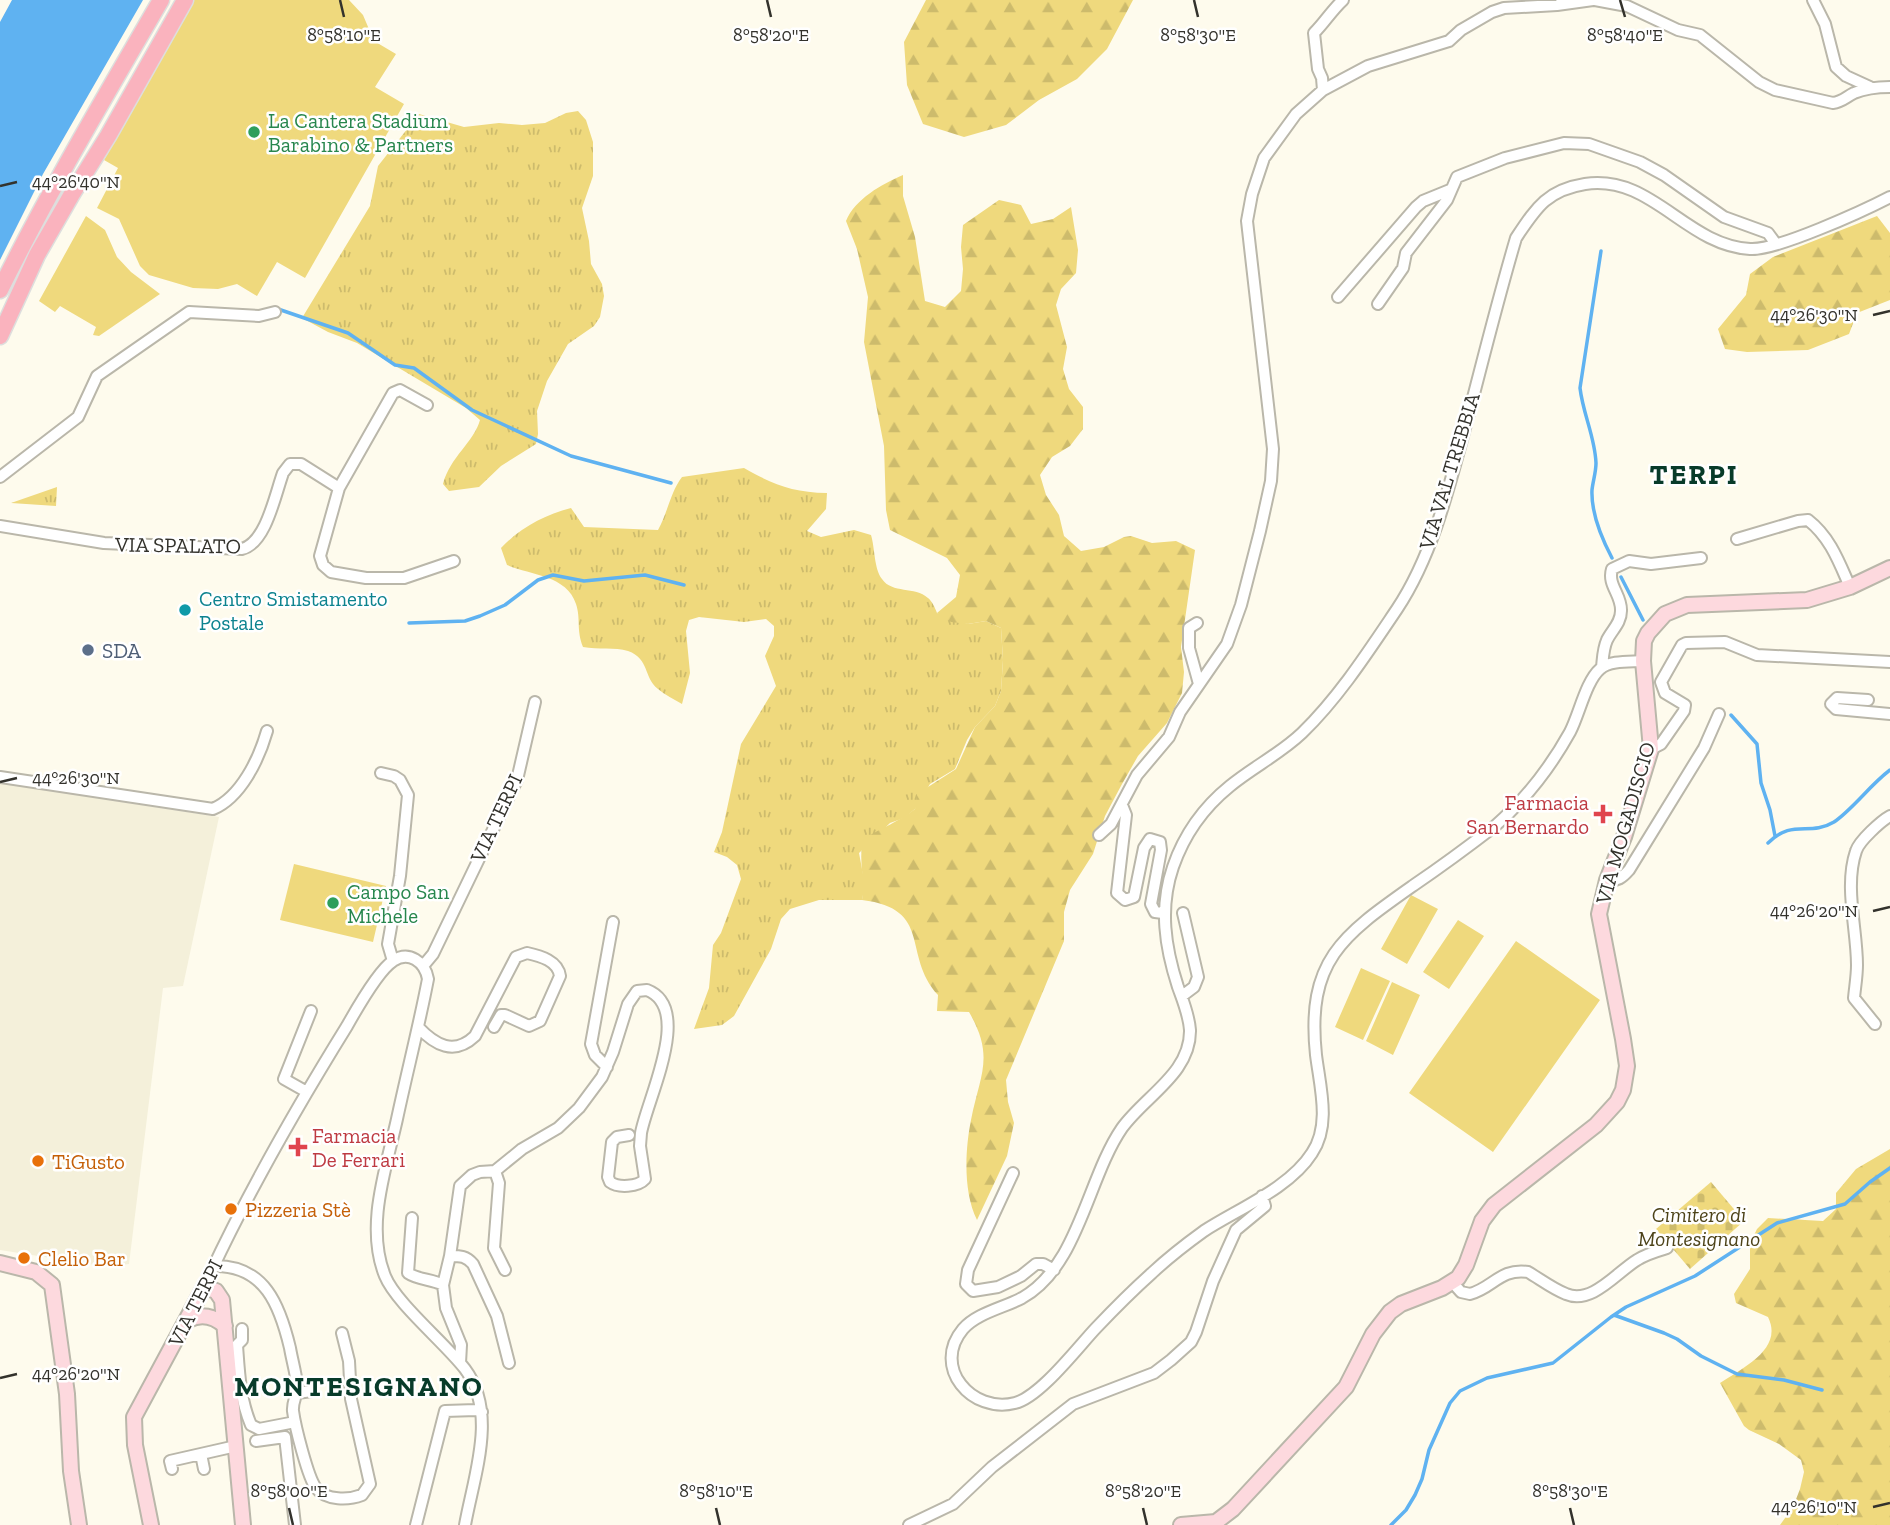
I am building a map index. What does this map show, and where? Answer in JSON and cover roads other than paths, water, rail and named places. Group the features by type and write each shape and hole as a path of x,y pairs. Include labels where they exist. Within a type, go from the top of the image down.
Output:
{"main road":[{"path":"0,290 82,136 161,0"},
{"path":"0,336 37,255 185,0"}],"street":[{"path":"1099,835 1111,824 1137,775 1170,737 1180,712 1220,656 1237,617 1260,531 1273,466 1248,211 1264,158 1296,114 1322,90 1368,66 1449,41 1461,30 1492,12 1504,8 1594,0 1628,6 1678,30 1700,35 1759,82 1782,93 1841,103 1870,87 1890,87"},
{"path":"1813,0 1825,24 1836,67 1846,76 1870,87"},
{"path":"1322,90 1314,33 1339,1"},
{"path":"1378,304 1403,268 1406,253 1447,200 1457,177 1505,158 1564,143 1589,144 1652,169 1724,217 1768,233 1776,244"},
{"name":"VIA VAL TREBBIA","path":"1262,1196 1202,1233 1168,1258 1024,1401 1008,1405 986,1404 968,1394 956,1380 953,1350 965,1326 1024,1297 1054,1270 1065,1252 1121,1129 1174,1073 1187,1051 1190,1030 1167,950 1163,913 1171,871 1182,845 1203,811 1229,786 1298,736 1328,705 1402,601 1426,551 1450,485 1516,238 1530,217 1548,197 1575,186 1603,182 1646,196 1713,240 1751,250 1776,244 1826,225 1890,197"},
{"path":"1338,297 1416,207 1423,201 1450,190"},
{"path":"0,477 78,417 97,376 190,312 259,316 275,313"},
{"path":"427,405 400,390 393,393 339,488 321,551 321,560 331,572 366,578 404,578 454,561"},
{"name":"VIA SPALATO","path":"0,526 104,543 242,549 251,546 260,537 284,473 290,464 301,464 339,488"},
{"path":"1737,539 1808,520 1821,531 1832,548 1850,587"},
{"path":"909,1525 953,1504 992,1467 1073,1404 1154,1373 1191,1342 1225,1251 1236,1230 1265,1206 1262,1196 1297,1172 1317,1146 1322,1120 1314,1011 1328,963 1346,936 1462,851 1518,806 1543,775 1570,731 1595,676 1602,667 1605,646 1619,622 1621,610 1619,598 1610,580 1612,569 1629,561 1651,564 1701,558"},
{"name":"VIA MOGADISCIO","path":"1453,1283 1463,1272 1486,1215 1514,1188 1608,1114 1623,1090 1626,1066 1623,1039 1600,914 1607,880 1624,837 1651,749 1643,661 1644,641 1648,633 1665,614 1676,608 1699,603 1807,600 1850,587 1890,568"},
{"path":"1197,623 1189,628 1189,648 1199,684"},
{"path":"1651,749 1661,744 1684,711 1685,705 1665,693 1661,682 1682,645 1686,643 1725,642 1751,654 1890,662"},
{"path":"1602,667 1643,661"},
{"path":"1868,700 1837,698 1831,704 1836,709 1890,714"},
{"name":"VIA TERPI","path":"423,966 433,954 517,780 535,702"},
{"path":"1607,880 1622,878 1629,870 1704,748 1719,714"},
{"path":"0,777 213,810 222,806 245,779 261,752 267,732"},
{"path":"381,773 400,780 408,795 400,876 388,944 393,961 415,958 423,966 428,979 381,1187 377,1223 379,1255 386,1278 396,1293 473,1380 482,1412 483,1431 465,1525"},
{"path":"1122,805 1126,815 1117,893 1125,900 1133,897 1144,848 1147,841 1157,839 1161,849 1151,904 1154,912 1163,913"},
{"path":"1875,1024 1854,998 1857,964 1852,882 1855,853 1859,844 1890,816"},
{"path":"1182,996 1197,982 1183,913"},
{"path":"607,1068 598,1061 591,1044 613,922"},
{"path":"418,1027 440,1045 466,1045 475,1036 516,957 527,953 554,963 560,976 540,1021 529,1026 502,1015 495,1027"},
{"name":"VIA TERPI","path":"151,1525 135,1445 134,1417 307,1092 355,1013 393,961"},
{"path":"460,1363 461,1345 446,1308 443,1285 460,1186 472,1175 495,1171 522,1149 566,1122 599,1084 630,999 637,991 652,992 665,1007 669,1031 641,1133 640,1146 645,1179 639,1184 615,1186 608,1177 612,1142 617,1137 629,1135"},
{"path":"307,1092 284,1079 310,1012"},
{"path":"495,1171 499,1183 494,1248 505,1270"},
{"path":"1013,1172 968,1270 966,1284 973,1291 985,1291 1021,1276 1036,1264 1054,1270"},
{"path":"412,1218 408,1273 443,1285"},
{"path":"1181,1525 1216,1521 1233,1509 1346,1387 1373,1334 1390,1312 1402,1304 1453,1283 1461,1292 1470,1294 1505,1274 1521,1271 1528,1272 1566,1295 1579,1296 1601,1287 1638,1259 1667,1248"},
{"path":"450,1256 462,1256 473,1264 497,1315 509,1363"},
{"path":"0,1263 36,1272 52,1285 67,1394 71,1471 79,1525"},
{"path":"214,1266 226,1266 251,1275 271,1295 284,1325 295,1373 295,1422 308,1468 317,1489 327,1495 344,1499 365,1493 370,1481 351,1399 349,1361 342,1333"},
{"path":"204,1287 216,1291 221,1297 243,1525"},
{"path":"188,1320 207,1316 225,1326"},
{"path":"242,1329 242,1340 237,1345 241,1390 251,1425 258,1429 295,1422"},
{"path":"297,1393 312,1391"},
{"path":"416,1525 445,1411 482,1412"},
{"path":"256,1441 285,1437 295,1525"},
{"path":"172,1469 170,1461 236,1446"},
{"path":"201,1454 204,1469"}],"water":[{"path":"12,0 143,0 43,174 0,260 0,22"}],"waterway":[{"path":"1601,251 1580,388 1595,453 1593,507 1612,558"},
{"path":"278,309 348,333 395,365 414,368 472,410 571,456 671,483"},
{"path":"409,623 465,621 505,605 538,580 553,575 584,581 645,575 684,585"},
{"path":"1621,577 1643,620"},
{"path":"1731,715 1757,744 1761,783 1775,836"},
{"path":"1768,843 1785,831 1817,828 1834,822 1890,770"},
{"path":"1391,1525 1406,1510 1415,1495 1429,1450 1450,1403 1460,1391 1487,1378 1553,1363 1626,1307 1695,1276 1777,1223 1845,1204 1890,1168"},
{"path":"1614,1315 1677,1339 1701,1356 1737,1374 1784,1380 1822,1390"}],"place":[{"name":"La Cantera Stadium Barabino & Partners","path":"254,132"},
{"name":"Centro Smistamento Postale","path":"185,610"},
{"name":"SDA","path":"88,650"},
{"name":"Farmacia San Bernardo","path":"1603,814"},
{"name":"Campo San Michele","path":"333,903"},
{"name":"Farmacia De Ferrari","path":"298,1147"},
{"name":"TiGusto","path":"38,1161"},
{"name":"Pizzeria Stè","path":"231,1209"},
{"name":"Clelio Bar","path":"24,1258"}],"district":[{"name":"TERPI","path":"1694,474"},
{"name":"MONTESIGNANO","path":"359,1386"}],"park label":[{"name":"Cimitero di Montesignano","path":"1699,1226"}]}
